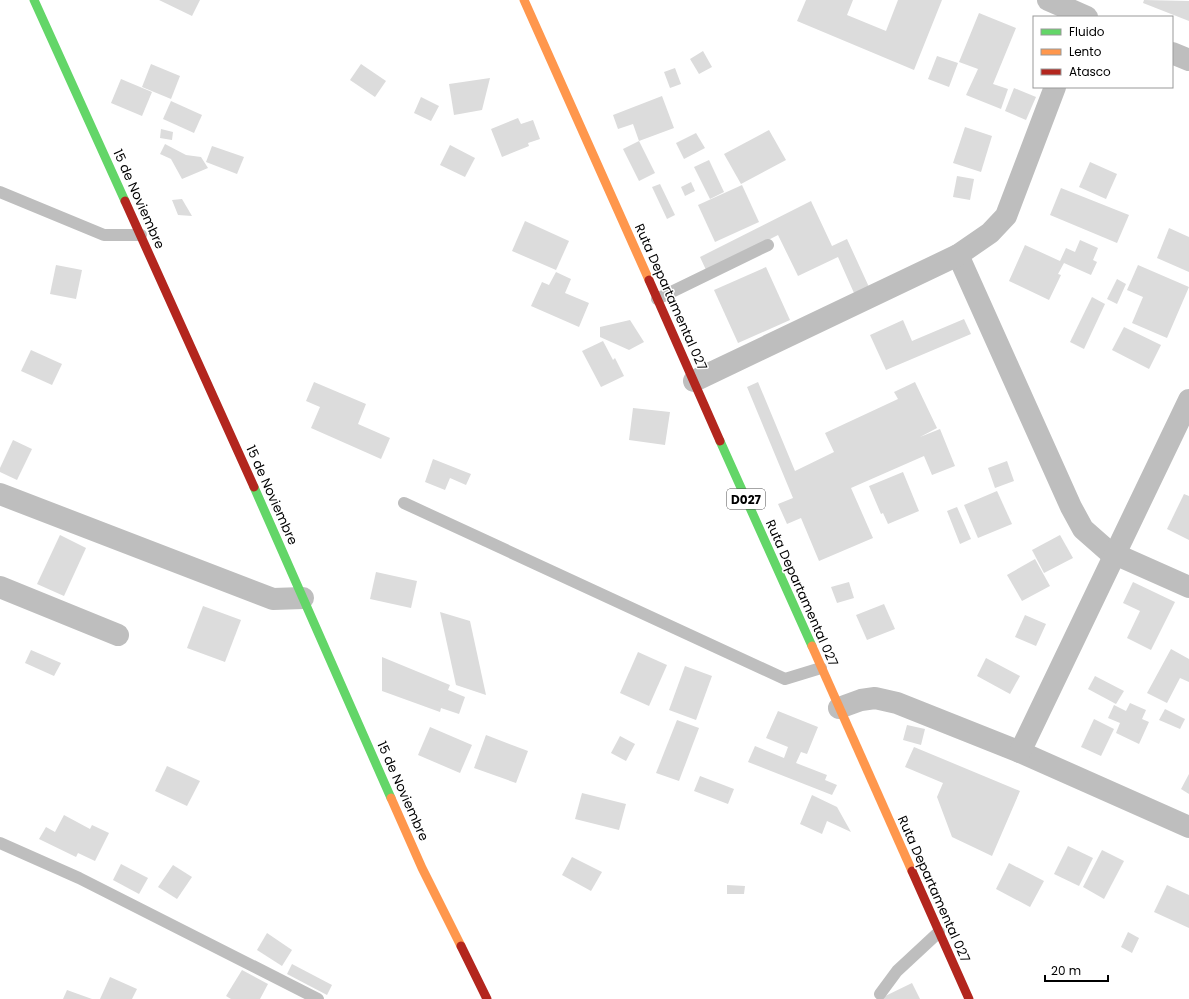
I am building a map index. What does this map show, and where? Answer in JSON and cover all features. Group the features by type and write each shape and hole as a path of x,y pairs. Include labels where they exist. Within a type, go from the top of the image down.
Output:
{"main road":[{"name":"15 de Noviembre","path":"34,0 304,598 422,868 487,999"},
{"name":"Ruta Departamental 027","path":"524,0 969,999"}],"street":[{"path":"1048,0 1085,12"},
{"path":"1173,53 1189,60"},
{"path":"694,381 958,255 990,233 1006,216 1055,88"},
{"path":"958,255 1071,507 1083,529 1108,551 1189,587"},
{"path":"1020,752 1116,555 1189,400"},
{"path":"0,494 273,599 304,598"},
{"path":"0,587 118,635"},
{"path":"839,708 861,700 875,698 897,704 1020,752 1189,827"}],"lane":[{"path":"0,192 104,235 141,235"},
{"path":"657,299 768,245"},
{"path":"404,503 785,678 821,668"},
{"path":"0,843 79,878 318,999"},
{"path":"880,994 898,971 939,932"}],"building":[{"path":"159,0 200,0 192,16"},
{"path":"806,0 853,0 847,15 886,31 898,0 942,0 914,70 797,21"},
{"path":"1144,0 1189,1 1189,21 1143,3"},
{"path":"979,13 1016,28 993,84 1008,89 1001,109 966,95 978,69 959,62"},
{"path":"703,51 712,67 699,74 690,59"},
{"path":"937,56 958,63 949,87 928,79"},
{"path":"151,64 180,76 171,99 142,87"},
{"path":"361,64 386,81 375,97 350,80"},
{"path":"675,68 681,84 670,88 664,72"},
{"path":"490,78 482,110 454,115 449,84"},
{"path":"121,79 152,92 142,116 111,103"},
{"path":"1014,88 1036,97 1026,120 1005,111"},
{"path":"662,96 674,128 639,141 633,124 618,129 613,115"},
{"path":"421,97 439,106 431,121 414,113"},
{"path":"171,101 202,115 194,133 163,119"},
{"path":"518,118 521,124 533,120 540,139 528,143 529,146 502,157 491,129"},
{"path":"965,127 992,136 981,172 953,163"},
{"path":"161,129 173,132 172,140 160,138"},
{"path":"769,130 786,160 741,184 724,154"},
{"path":"696,133 705,148 684,159 676,143"},
{"path":"639,141 655,173 639,181 623,149"},
{"path":"165,144 186,155 201,157 208,168 182,179 171,159 160,154"},
{"path":"450,145 475,158 465,177 440,165"},
{"path":"212,146 244,157 237,174 206,162"},
{"path":"709,160 724,192 710,199 694,167"},
{"path":"1090,162 1117,174 1106,199 1079,187"},
{"path":"957,176 974,179 970,200 953,197"},
{"path":"691,182 695,191 685,196 681,187"},
{"path":"660,184 675,215 667,219 652,187"},
{"path":"742,185 759,222 715,242 698,205"},
{"path":"1061,188 1129,215 1117,243 1050,215"},
{"path":"182,199 192,216 178,215 172,200"},
{"path":"811,201 832,246 847,239 869,287 854,293 838,257 798,276 778,235 707,272 700,257"},
{"path":"525,221 569,241 556,270 512,251"},
{"path":"1169,228 1189,237 1189,272 1157,258"},
{"path":"1080,240 1098,248 1093,260 1097,262 1091,275 1064,263 1058,274 1061,275 1049,300 1009,281 1025,245 1060,261 1066,248 1075,252"},
{"path":"56,265 82,270 76,299 50,294"},
{"path":"1138,265 1189,287 1167,338 1132,323 1143,297 1127,290"},
{"path":"766,267 790,320 738,343 714,290"},
{"path":"556,272 571,279 565,293 589,303 579,327 531,306 542,282 549,285"},
{"path":"1117,279 1126,284 1117,304 1107,299"},
{"path":"1092,297 1105,304 1084,349 1070,342"},
{"path":"964,319 971,334 886,370 870,335 903,320 912,341"},
{"path":"630,320 644,342 629,350 600,337 600,327"},
{"path":"1124,327 1161,345 1149,369 1112,350"},
{"path":"603,341 613,360 615,358 624,376 601,387 582,351"},
{"path":"31,350 62,364 52,385 21,371"},
{"path":"314,382 366,404 358,424 390,438 381,459 311,428 320,407 306,401"},
{"path":"758,382 795,471 834,452 825,433 898,399 894,392 915,382 937,428 920,437 940,429 955,466 932,475 924,456 851,488 873,538 819,561 801,518 787,524 778,504 793,498 747,387"},
{"path":"633,408 670,412 665,445 629,440"},
{"path":"13,440 32,449 17,480 0,472 0,468"},
{"path":"433,459 471,474 466,485 450,478 445,490 425,482"},
{"path":"1007,461 1014,481 995,488 988,468"},
{"path":"903,472 919,511 888,524 883,513 881,514 869,486"},
{"path":"997,491 1012,524 978,538 964,505"},
{"path":"1184,494 1189,496 1189,540 1167,529"},
{"path":"957,507 971,539 960,544 947,511"},
{"path":"60,535 86,548 64,596 37,584"},
{"path":"1060,535 1073,558 1044,573 1032,550"},
{"path":"1035,559 1050,586 1022,601 1007,575"},
{"path":"376,572 417,581 411,608 370,599"},
{"path":"849,582 854,598 837,603 831,587"},
{"path":"1133,582 1175,602 1151,650 1127,638 1140,611 1123,603"},
{"path":"884,604 895,629 867,640 856,615"},
{"path":"203,606 241,620 225,662 187,648"},
{"path":"440,612 470,621 486,695 456,685"},
{"path":"1025,615 1046,624 1036,646 1015,637"},
{"path":"1171,649 1189,659 1189,682 1180,678 1167,703 1147,693"},
{"path":"31,650 61,663 54,676 25,663"},
{"path":"638,652 667,665 649,706 620,693"},
{"path":"382,657 450,685 448,690 465,697 459,714 441,708 440,712 382,691"},
{"path":"986,658 1020,676 1010,694 977,676"},
{"path":"685,666 712,676 696,720 669,710"},
{"path":"1095,676 1124,691 1116,704 1088,689"},
{"path":"1130,703 1146,710 1142,719 1149,722 1139,744 1116,733 1120,723 1108,718 1114,705 1126,711"},
{"path":"1165,709 1185,719 1180,729 1159,720"},
{"path":"778,711 818,727 807,754 801,752 796,763 827,775 825,780 837,785 832,795 748,762 755,746 784,758 788,747 766,738"},
{"path":"1094,719 1114,729 1101,756 1081,747"},
{"path":"677,720 699,728 679,781 656,773"},
{"path":"907,725 925,729 921,745 903,740"},
{"path":"430,727 472,745 460,773 418,755"},
{"path":"486,735 528,751 516,783 474,768"},
{"path":"620,736 635,744 626,761 611,753"},
{"path":"914,747 1020,791 992,856 952,837 937,797 943,783 905,767"},
{"path":"167,766 200,781 187,806 155,791"},
{"path":"1189,774 1189,794 1181,789"},
{"path":"700,776 734,789 728,804 694,791"},
{"path":"582,793 626,804 619,830 575,819"},
{"path":"812,795 837,807 851,832 827,821 822,834 800,824"},
{"path":"64,815 90,829 92,825 109,833 95,861 78,853 76,857 39,839 46,827 55,832"},
{"path":"1068,846 1093,858 1079,886 1054,874"},
{"path":"1102,850 1124,861 1104,899 1083,887"},
{"path":"572,857 602,872 591,891 562,875"},
{"path":"1009,863 1044,881 1030,907 996,889"},
{"path":"121,864 148,878 139,894 113,880"},
{"path":"173,865 192,877 177,899 158,887"},
{"path":"727,885 745,886 744,894 727,894"},
{"path":"1167,885 1189,895 1189,928 1154,912"},
{"path":"1128,932 1139,938 1132,953 1121,947"},
{"path":"267,933 292,950 282,966 257,950"},
{"path":"292,964 332,985 327,995 287,974"},
{"path":"242,970 268,984 260,999 231,999 226,996"},
{"path":"110,977 137,989 132,999 100,999"},
{"path":"912,983 920,999 879,999"},
{"path":"67,990 92,999 63,999"}],"traffic: fast":[{"path":"34,0 125,201"},
{"path":"720,441 812,646"},
{"path":"254,487 391,798"}],"traffic: slow":[{"path":"524,0 649,280"},
{"path":"812,646 912,871"},
{"path":"391,798 422,868 461,946"}],"traffic: jam":[{"path":"125,201 254,487"},
{"path":"649,280 720,441"},
{"path":"912,871 969,999"},
{"path":"461,946 487,999"}]}
